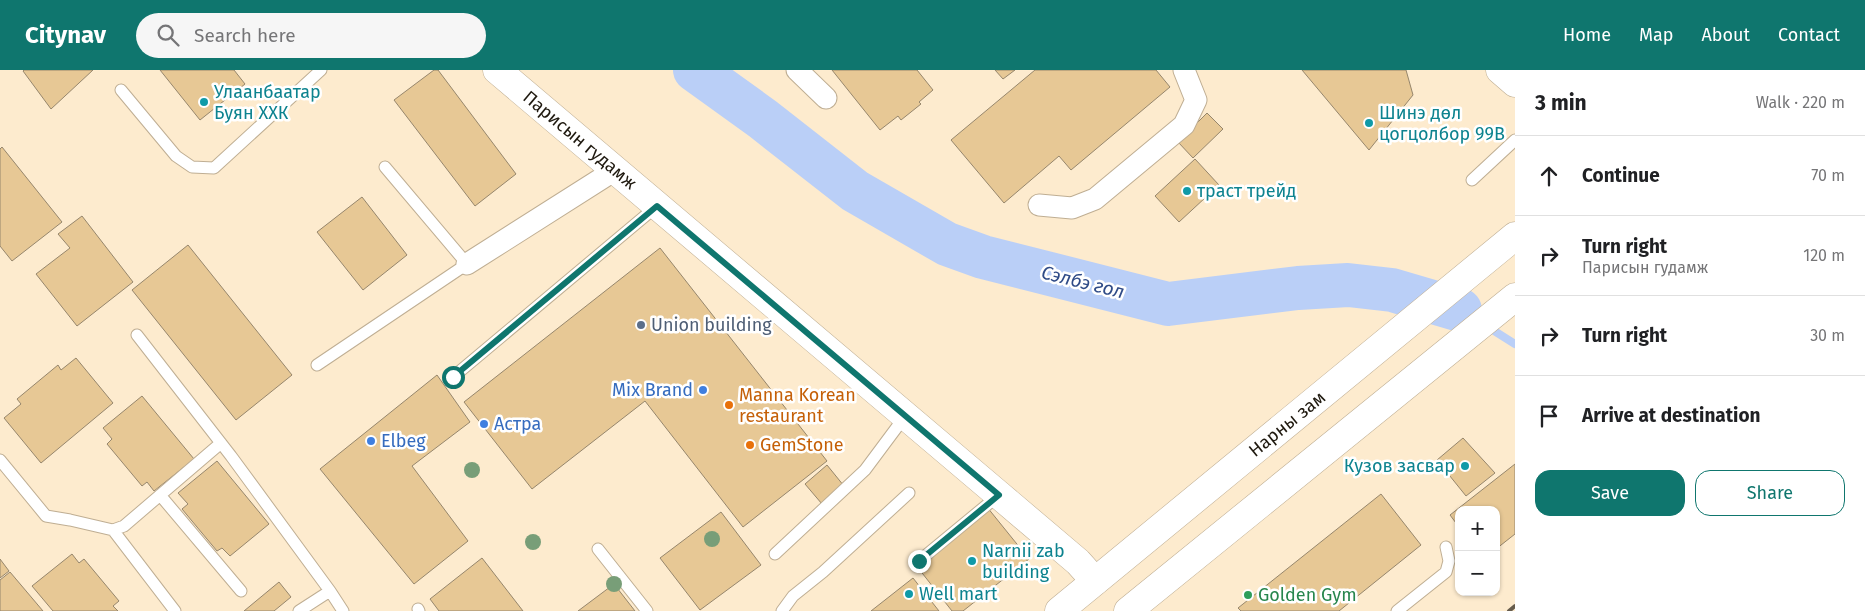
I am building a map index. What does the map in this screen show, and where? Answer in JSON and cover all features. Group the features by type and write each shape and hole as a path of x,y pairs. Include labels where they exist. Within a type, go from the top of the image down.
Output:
{"main road":[{"name":"Парисын гудамж","path":"497,70 1078,562 1095,582"},
{"path":"1500,70 1515,83"},
{"name":"Нарны зам","path":"1059,611 1515,236"},
{"path":"1136,608 1515,297"}],"street":[{"path":"797,70 826,98"},
{"path":"1039,205 1072,208 1096,199 1184,125 1196,100 1184,70"},
{"path":"467,264 615,170"}],"lane":[{"path":"121,90 176,156 192,167 214,168 320,70"},
{"path":"1472,180 1515,140"},
{"path":"317,365 467,264 385,167"},
{"path":"453,377 657,206"},
{"path":"137,335 221,443 343,611"},
{"path":"775,554 865,470 906,415"},
{"path":"0,460 46,516 113,530 124,526 221,443"},
{"path":"782,611 793,596 823,572 909,493"},
{"path":"160,495 241,591"},
{"path":"919,561 999,495"},
{"path":"113,530 175,611"},
{"path":"1397,611 1446,572 1449,561 1446,547"},
{"path":"598,550 647,611"},
{"path":"299,611 330,591"}],"building":[{"path":"24,70 93,70 51,109"},
{"name":"Улаанбаатар Буян ХХК","path":"160,70 234,70 245,84 200,120"},
{"path":"434,70 438,70 516,174 475,206 394,100"},
{"path":"832,70 917,70 933,90 919,102 921,104 901,120 898,116 880,130"},
{"path":"995,70 1015,70 1003,79"},
{"path":"1035,70 1156,70 1170,87 1071,170 1059,156 1004,203 951,140"},
{"name":"Шинэ дөл цогцолбор 99В","path":"1302,70 1406,70 1413,95 1369,150"},
{"path":"1207,113 1223,129 1193,158 1178,142"},
{"path":"2,147 62,222 12,261 0,246 0,149"},
{"name":"траст трейд","path":"1195,159 1219,185 1179,222 1155,196"},
{"path":"362,197 407,255 363,290 317,232"},
{"path":"82,216 133,282 77,326 36,274 70,248 58,234"},
{"path":"188,245 292,375 236,420 132,290"},
{"name":"Union building","path":"660,248 827,461 743,527 645,401 532,489 464,402"},
{"path":"76,358 113,403 41,463 4,418 21,404 17,399 58,365 61,370"},
{"path":"437,375 470,422 412,466 468,541 414,584 320,469"},
{"path":"142,396 194,459 154,491 147,482 142,486 107,444 112,439 103,428"},
{"name":"Кузов засвар","path":"1463,438 1495,473 1466,496 1437,460"},
{"path":"217,461 269,524 230,556 222,548 217,551 182,509 188,504 178,493"},
{"path":"1515,464 1515,534 1500,546 1500,506 1461,506"},
{"path":"827,465 844,486 822,504 805,484"},
{"path":"1381,494 1421,545 1339,611 1241,611 1238,608"},
{"name":"Narnii zab building","path":"987,507 1029,559 963,611 952,611 915,564"},
{"path":"1455,511 1455,522 1450,515"},
{"path":"721,512 761,565 700,610 660,558"},
{"path":"72,554 79,563 84,559 119,601 113,606 118,611 53,611 32,586"},
{"path":"482,558 523,611 439,611 430,599"},
{"path":"0,559 9,571 0,578"},
{"path":"10,572 43,611 0,611 0,580"},
{"name":"Well mart","path":"913,578 939,611 871,611"},
{"path":"279,582 291,597 274,611 244,611"},
{"path":"614,584 635,611 578,611"}],"waterway":[{"name":"Сэлбэ гол","path":"695,70 763,119 855,191 947,244 983,257 1168,304 1298,288 1348,285 1392,290 1460,310"},
{"name":"Сэлбэ гол","path":"1460,310 1478,321"},
{"name":"Сэлбэ гол","path":"1488,327 1515,344"}],"railway":[{"path":"1509,611 1515,606"}],"place":[{"name":"Улаанбаатар Буян ХХК","path":"204,102"},
{"name":"Шинэ дөл цогцолбор 99В","path":"1369,123"},
{"name":"траст трейд","path":"1187,191"},
{"name":"Union building","path":"641,325"},
{"name":"Mix Brand","path":"703,390"},
{"name":"Manna Korean restaurant","path":"729,405"},
{"name":"Астра","path":"484,424"},
{"name":"Elbeg","path":"371,441"},
{"name":"GemStone","path":"750,445"},
{"name":"Кузов засвар","path":"1465,466"},
{"name":"Narnii zab building","path":"972,561"},
{"name":"Well mart","path":"909,594"},
{"name":"Golden Gym","path":"1248,595"}],"route":[{"path":"453,377 657,206 999,495 919,561"}]}
